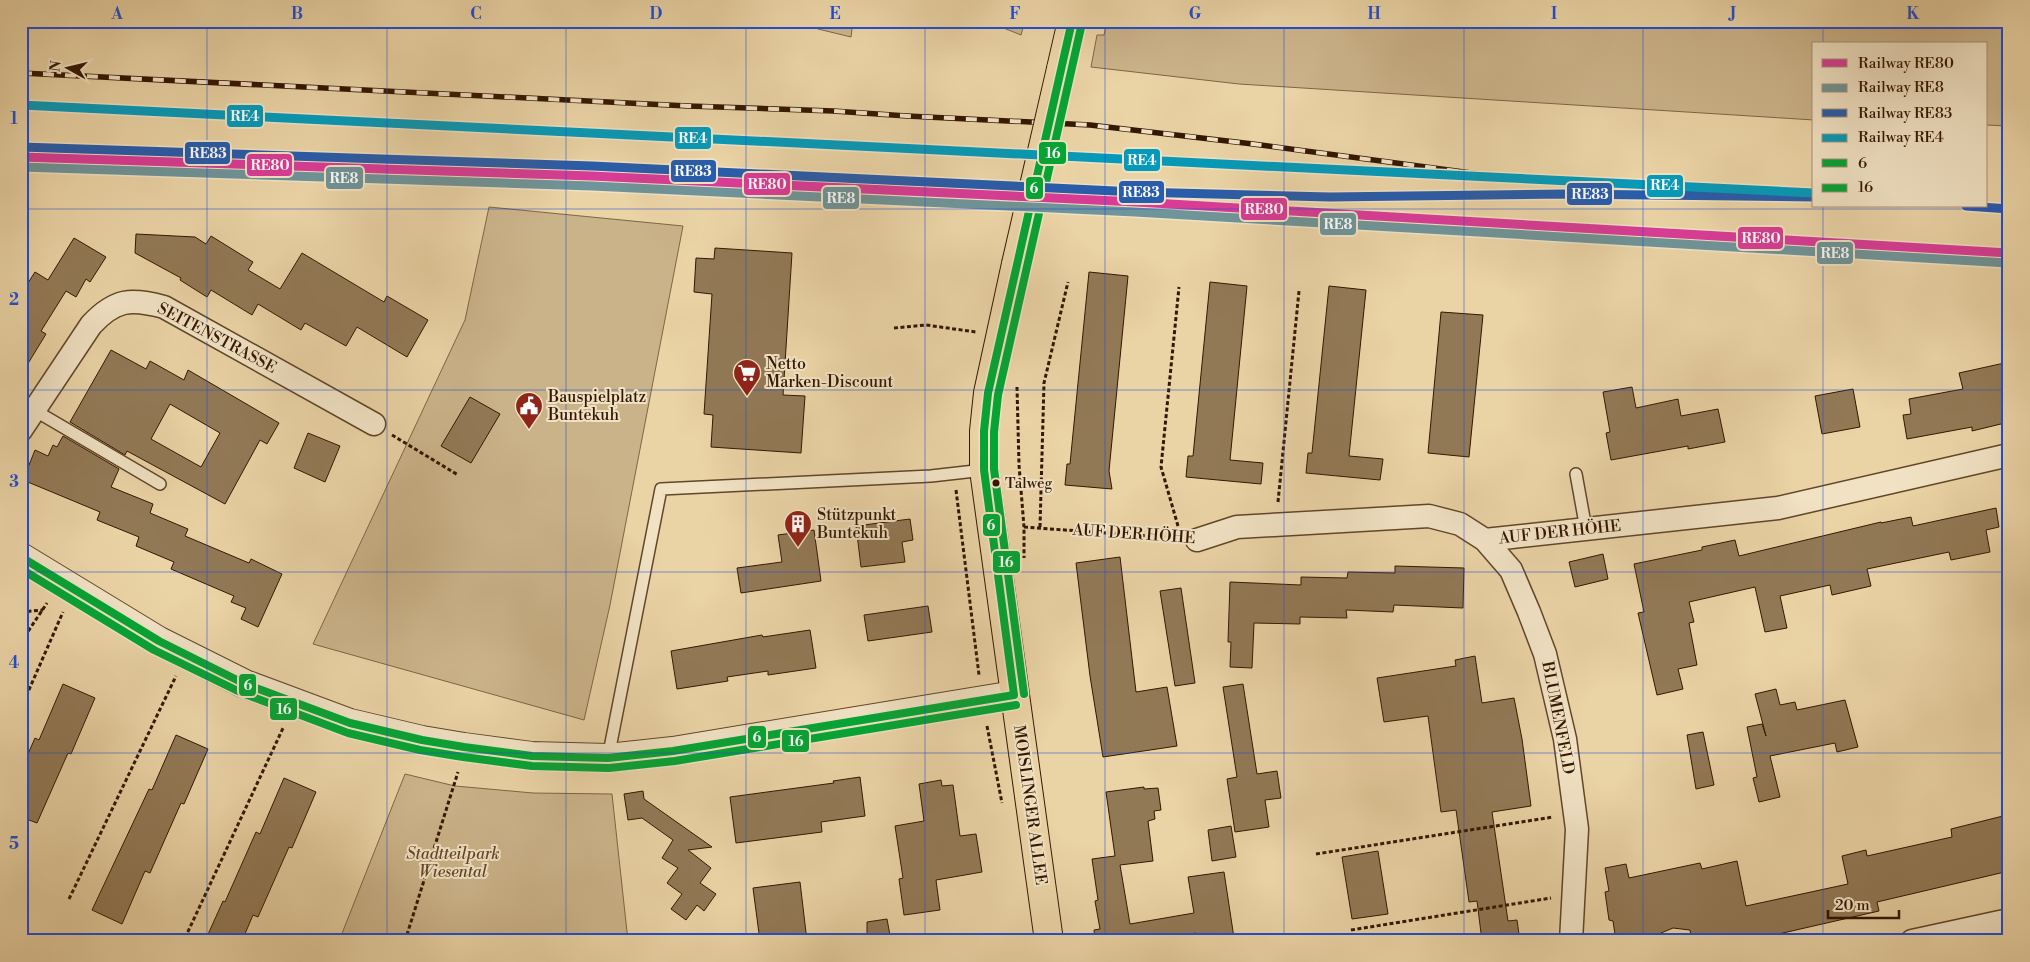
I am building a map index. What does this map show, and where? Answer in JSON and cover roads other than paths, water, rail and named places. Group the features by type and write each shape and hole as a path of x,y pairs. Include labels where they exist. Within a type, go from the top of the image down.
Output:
{"main road":[{"name":"MOISLINGER ALLEE","path":"1049,941 984,470 984,431 988,393 1061,70 1068,22"}],"street":[{"name":"SEITENSTRASSE","path":"21,430 91,325 104,312 119,303 143,302 164,308 374,424"},
{"name":"AUF DER HÖHE","path":"1188,535 1237,527 1429,516 1460,524 1485,540 1778,508 2009,455"},
{"name":"BLUMENFELD","path":"1485,540 1511,570 1545,654 1565,739 1577,829 1571,941"},
{"path":"21,557 159,641 245,684 350,723 422,740 464,747 532,756 608,758 673,751 1014,695"},
{"path":"1912,941 2009,920"}],"lane":[{"path":"34,410 160,484"},
{"path":"608,758 661,489 930,476 984,470"},
{"path":"1576,474 1586,529"}],"railway":[{"path":"21,73 1090,125 1253,144 1494,176"}],"rail line":[{"name":"RE4","path":"21,105 1812,193"},
{"name":"RE83","path":"21,147 592,166 1136,192 1330,197 1563,194 1812,197"},
{"name":"RE80","path":"21,157 592,176 1136,202 2009,253"},
{"name":"RE8","path":"21,167 592,186 1135,212 2008,263"},
{"name":"RE83","path":"1988,208 2009,209"}],"place":[{"name":"Netto Marken-Discount","path":"747,397"},
{"name":"Bauspielplatz Buntekuh","path":"529,430"},
{"name":"Talweg","path":"996,483"},
{"name":"Stützpunkt Buntekuh","path":"798,548"}],"park label":[{"name":"Stadtteilpark Wiesental","path":"453,863"}]}
